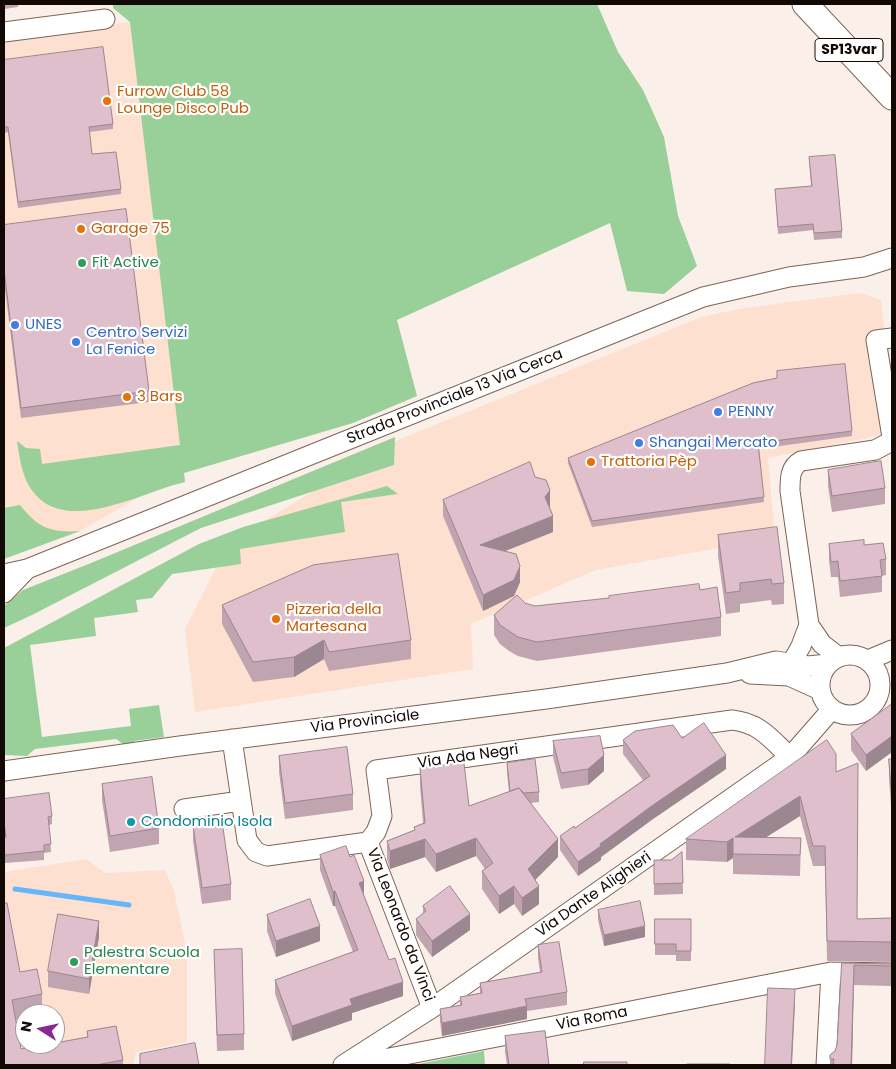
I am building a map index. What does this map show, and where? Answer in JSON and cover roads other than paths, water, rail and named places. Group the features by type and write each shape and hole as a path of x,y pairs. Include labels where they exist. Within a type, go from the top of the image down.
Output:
{"main road":[{"name":"SP13var","path":"805,4 892,97"}],"street":[{"path":"4,32 105,19"},
{"name":"Strada Provinciale 13 Via Cerca","path":"4,574 27,569 703,297 789,276 864,267 892,258"},
{"path":"884,339 892,437"},
{"path":"892,441 875,450 801,461 795,465 790,477 790,491 809,625 834,660 821,676 820,690 825,702 832,709 845,715 859,714 871,708 886,687 878,670 868,660 892,650"},
{"name":"Strada Provinciale 13 Via Cerca","path":"4,593 27,569"},
{"path":"791,664 801,646 809,625"},
{"name":"Via Provinciale","path":"4,771 232,739 546,699 726,673 776,662 808,666 853,654 868,660"},
{"name":"Via Provinciale","path":"726,673 789,676 820,690"},
{"name":"Via Dante Alighieri","path":"343,1065 432,1008 790,757 832,709"},
{"name":"Via Ada Negri","path":"368,842 376,832 382,816 376,770 732,720 745,721 756,726 765,732 790,757"},
{"path":"232,739 244,821 249,844 256,852 267,856 368,842"},
{"path":"4,765 32,767"},
{"path":"184,809 241,801"},
{"name":"Via Leonardo da Vinci","path":"368,842 432,1008"},
{"path":"826,1065 831,972"},
{"name":"Via Roma","path":"353,1065 831,972 892,973"}],"waterway":[{"path":"15,889 129,905"}],"place":[{"name":"Furrow Club 58 Lounge Disco Pub","path":"107,101"},
{"name":"Garage 75","path":"81,229"},
{"name":"Fit Active","path":"82,263"},
{"name":"UNES","path":"15,325"},
{"name":"Centro Servizi La Fenice","path":"76,342"},
{"name":"3 Bars","path":"127,397"},
{"name":"PENNY","path":"718,412"},
{"name":"Shangai Mercato","path":"639,443"},
{"name":"Trattoria Pèp","path":"591,462"},
{"name":"Pizzeria della Martesana","path":"276,619"},
{"name":"Condominio Isola","path":"131,822"},
{"name":"Palestra Scuola Elementare","path":"74,962"}]}
